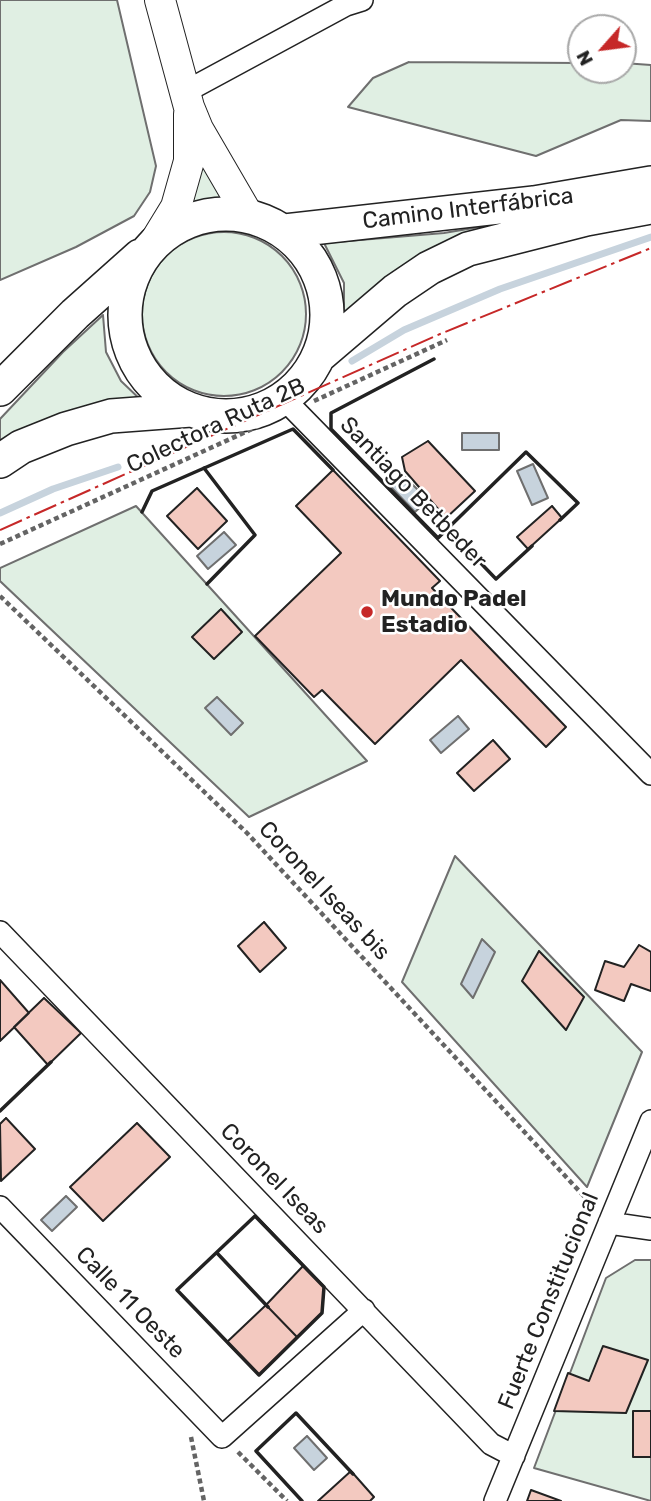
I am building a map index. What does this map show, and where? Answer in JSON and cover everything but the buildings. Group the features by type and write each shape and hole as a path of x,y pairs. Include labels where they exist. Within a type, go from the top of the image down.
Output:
{"main road":[{"path":"160,0 198,129 248,215"},
{"path":"152,245 176,207 189,161 187,99"},
{"name":"Camino Interfábrica","path":"285,231 534,203 651,183"},
{"name":"Camino Interfábrica","path":"320,355 395,291 429,268 468,249 586,219 651,207"},
{"name":"Camino Interfábrica","path":"0,389 75,314 152,245 188,220 218,213 248,215 267,221 285,231 309,256 324,287 328,321 320,355 291,406 222,416 191,410 111,416 66,429 32,443 0,461"},
{"name":"Camino Interfábrica","path":"152,245 129,285 125,315 130,345 143,373 157,388 191,410"}],"street":[{"path":"187,99 346,5 362,0"},
{"name":"Santiago Betbeder","path":"291,406 651,774"},
{"name":"Coronel Iseas","path":"0,932 491,1444 514,1456"},
{"name":"Fuerte Constitucional","path":"495,1501 651,1121"},
{"name":"Calle 11 Oeste","path":"0,1207 222,1437"},
{"path":"609,1223 651,1229"},
{"path":"222,1437 364,1310"}],"path":[{"name":"Colectora Ruta 2B","path":"0,544 291,406 447,340"},
{"name":"Coronel Iseas bis","path":"0,596 247,833 609,1223"},
{"path":"184,1396 204,1501"},
{"path":"222,1437 287,1501"}],"green space":[{"path":"0,0 117,0 156,166 150,192 134,216 76,247 0,280"},
{"path":"409,62 567,63 567,84 637,84 637,64 651,65 651,121 621,120 536,156 348,107 373,78"},
{"path":"197,140 229,203 208,206 185,214"},
{"path":"651,198 529,225 344,323 344,283 324,243 444,233"},
{"path":"224,232 255,238 282,256 300,283 306,314 300,345 282,372 255,390 224,396 193,390 166,372 148,345 142,314 148,283 166,256 193,238"},
{"path":"103,315 106,352 121,381 143,402 0,452 0,419 63,352"},
{"path":"136,506 367,761 249,817 0,581 0,568"},
{"path":"455,856 642,1052 587,1187 402,982"},
{"path":"635,1260 651,1260 651,1501 534,1468 606,1278"}],"shaded area":[{"path":"462,433 499,433 499,450 462,450"},
{"path":"533,464 548,498 532,505 517,471"},
{"path":"402,474 428,500 415,512 390,486"},
{"path":"224,532 236,545 208,569 197,556"},
{"path":"217,697 243,723 231,735 205,708"},
{"path":"458,716 469,729 441,753 430,740"},
{"path":"482,939 495,952 473,998 461,984"},
{"path":"66,1196 77,1207 52,1231 41,1220"},
{"path":"307,1436 327,1458 314,1470 294,1448"}],"waterway":[{"path":"352,361 404,330 500,289 651,237"},
{"path":"0,513 53,489 118,467"}],"wall":[{"path":"434,359 331,413 331,429 438,538 526,452 578,503 560,520"},
{"path":"142,512 152,491 293,429 333,470"},
{"path":"204,468 255,535 207,584"},
{"path":"472,554 496,579 532,546"},
{"path":"0,1111 51,1062"},
{"path":"255,1216 324,1287 322,1313 259,1375 177,1290 255,1216"},
{"path":"217,1253 268,1307"},
{"path":"302,1501 256,1451 296,1413 353,1474"}],"power":[{"path":"0,530 440,334 651,248"}],"place":[{"name":"Mundo Padel Estadio","path":"367,612"}]}
